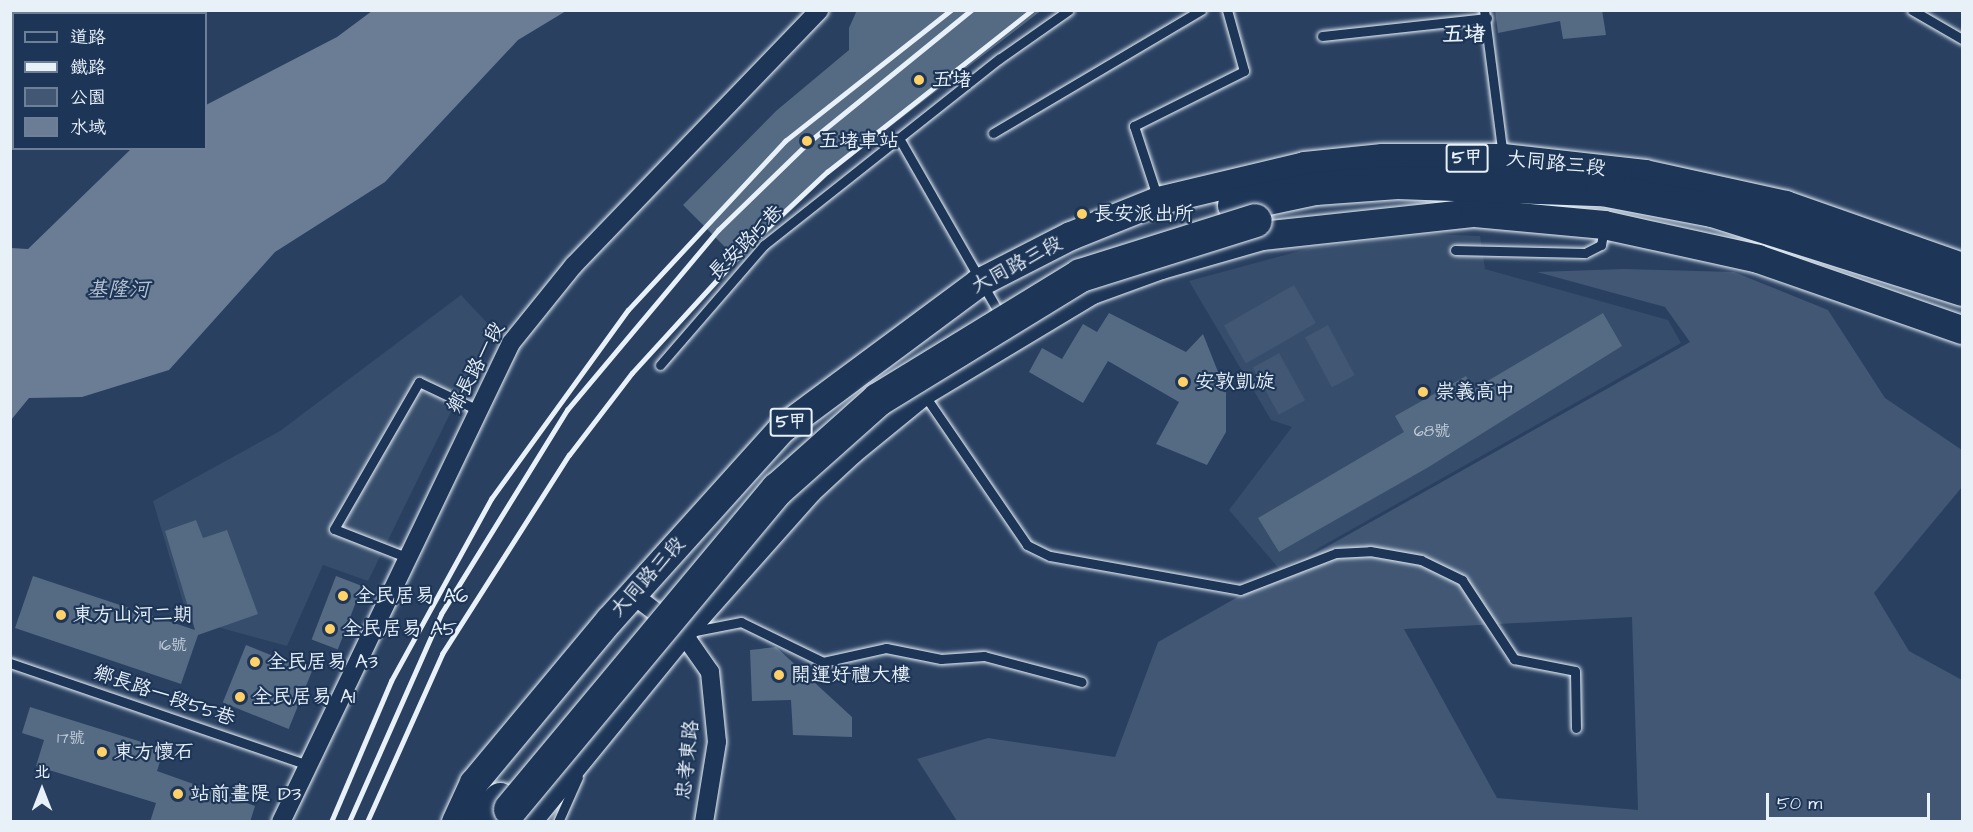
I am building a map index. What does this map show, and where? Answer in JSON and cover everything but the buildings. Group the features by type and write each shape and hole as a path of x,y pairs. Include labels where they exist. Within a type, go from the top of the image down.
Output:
{"highway":[{"path":"496,822 777,489 878,399 1080,275 1244,213 1315,188 1397,182 1602,189 1712,210 1962,290"},
{"path":"476,822 539,753 764,481 812,435 922,353 1043,275 1135,236 1244,213 1439,197 1559,205 1754,239 1962,309"}],"main road":[{"name":"大同路三段","path":"456,822 474,783 632,594 781,430 979,283 1071,236 1158,201 1305,166 1383,158 1503,158 1645,174 1786,205 1962,267"},
{"path":"527,822 590,750 682,633 809,489 922,392 1092,290 1262,236 1475,213 1604,225 1758,259 1962,330"}],"street":[{"name":"鄉長路一段","path":"281,822 305,764 478,410 532,314 819,10"},
{"name":"忠孝東路","path":"632,594 682,633 710,672 717,718 704,822"}],"lane":[{"name":"長安路15巷","path":"660,365 764,245 900,140 999,59 1070,10"},
{"path":"993,133 1201,10"},
{"path":"1158,201 1134,126 1244,71 1227,10"},
{"path":"1912,10 1962,39"},
{"path":"1322,36 1486,14 1503,158"},
{"path":"900,140 979,283 1014,337"},
{"path":"1455,250 1585,253 1601,245 1604,225"},
{"path":"406,557 334,529 418,382 478,410"},
{"path":"922,392 1027,545 1050,556 1240,590 1336,553 1370,551 1421,560 1462,580 1514,659 1575,671 1576,728"},
{"path":"682,633 741,622 823,662 886,648 941,659 984,656 1082,682"},
{"name":"鄉長路一段55巷","path":"10,663 305,764"},
{"path":"558,822 590,750"}],"shaded area":[{"name":"崇義高中","path":"1428,234 1480,236 1485,269 1668,320 1681,343 1280,570 1229,510 1292,427 1271,420 1189,281 1311,248"},
{"path":"461,295 492,328 368,581 323,565 287,646 188,619 153,501 280,431"}],"green space":[{"path":"1624,269 1734,272 1828,310 1885,398 1962,450 1962,487 1874,593 1909,651 1962,680 1962,821 957,821 917,759 988,738 1115,757 1158,642 1690,342 1665,307 1537,272","holes":["1632,617 1638,810 1497,798 1404,629"]},
{"path":"1294,285 1316,323 1246,364 1224,326"},
{"path":"1328,325 1355,375 1332,388 1305,337"},
{"path":"1279,353 1305,400 1279,415 1253,368"}],"water":[{"name":"基隆河","path":"372,11 566,11 518,40 385,182 275,252 169,370 82,397 29,398 11,420 11,248 28,249 130,150 207,150 207,104 337,37"}],"railway":[{"path":"331,822 391,681 491,499 628,310 785,141 951,10"},
{"path":"349,822 441,614 567,410 718,230 810,141 971,10"},
{"path":"367,822 442,654 569,455 632,373 747,247 827,172 1032,10"}],"place":[{"name":"五堵","path":"919,80"},
{"name":"五堵車站","path":"807,141"},
{"name":"長安派出所","path":"1082,214"},
{"name":"安敦凱旋","path":"1183,382"},
{"name":"崇義高中","path":"1423,392"},
{"name":"全民居易 A6","path":"343,596"},
{"name":"東方山河二期","path":"61,615"},
{"name":"全民居易 A5","path":"330,629"},
{"name":"全民居易 A3","path":"255,662"},
{"name":"開運好禮大樓","path":"779,675"},
{"name":"全民居易 A1","path":"240,697"},
{"name":"東方懷石","path":"102,752"},
{"name":"站前畫隄 D3","path":"178,794"}],"district":[{"name":"五堵","path":"1464,35"}]}
